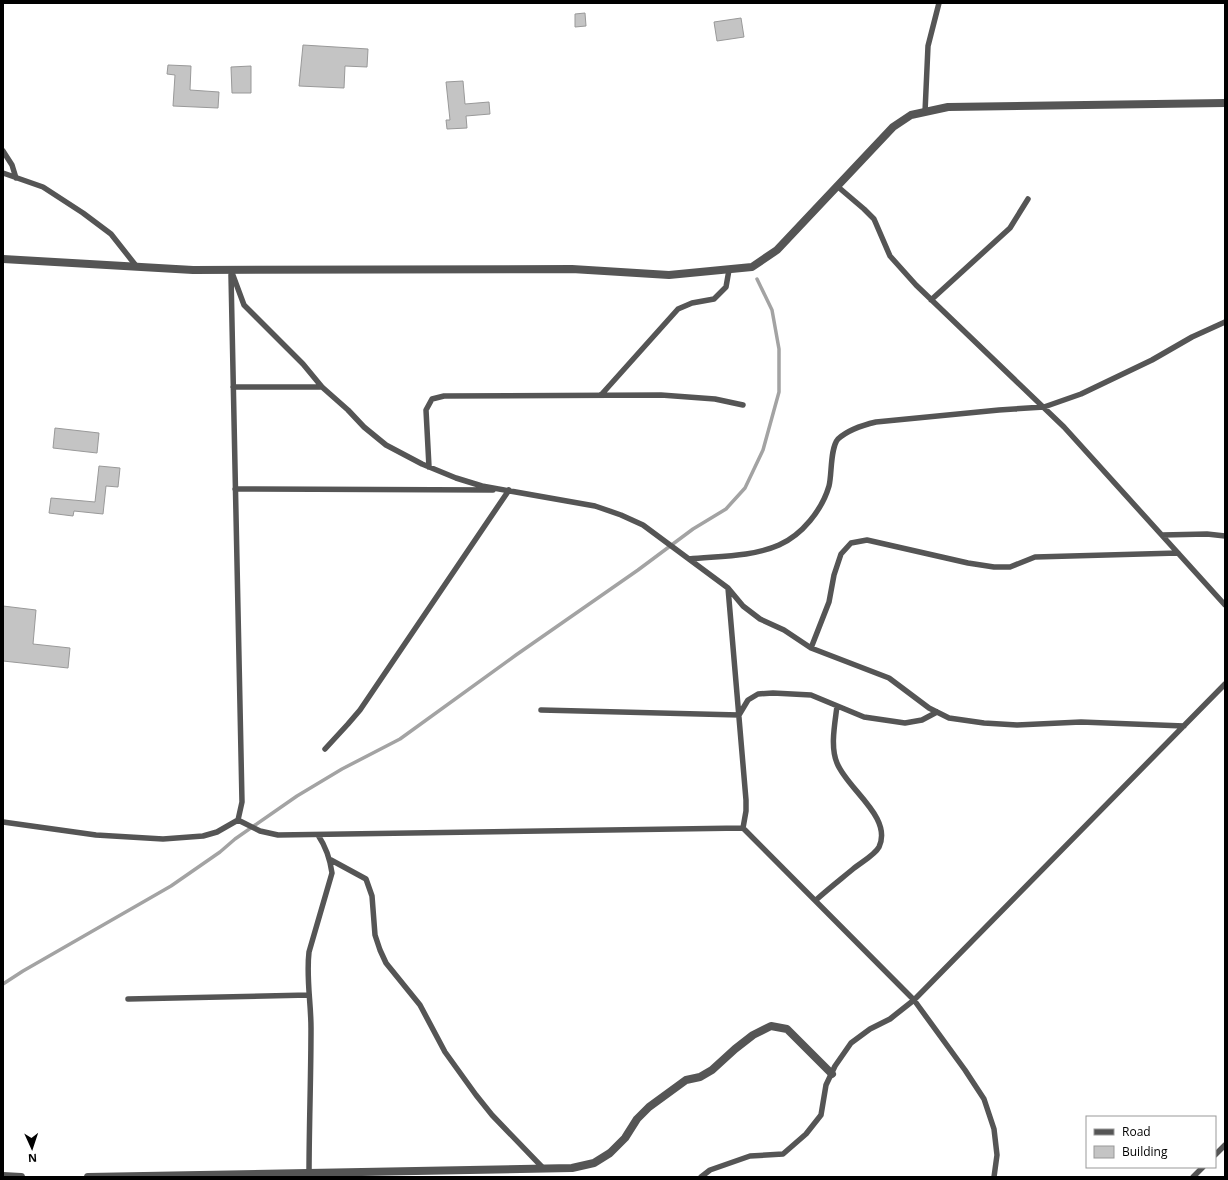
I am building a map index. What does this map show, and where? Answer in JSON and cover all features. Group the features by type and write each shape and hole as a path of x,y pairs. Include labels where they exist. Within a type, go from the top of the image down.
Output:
{"street":[{"path":"3,259 193,270 572,269 669,275 729,270 752,267 777,250 893,127 911,115 948,107 1225,102"},
{"path":"88,1177 309,1175 572,1168 594,1163 610,1153 625,1138 637,1119 648,1107 686,1080 700,1077 712,1070 753,1035 771,1026 787,1029 832,1074"},
{"path":"3,1176 21,1177"}],"lane":[{"path":"925,112 928,46 939,3"},
{"path":"3,151 12,165 16,178"},
{"path":"3,173 43,187 88,217 111,234 137,267"},
{"path":"837,186 864,208 874,219 890,256 916,286 1064,426 1225,605"},
{"path":"931,300 1010,228 1028,199"},
{"path":"231,270 244,305 303,364 322,387 348,410 364,427 386,445 429,467 456,478 482,486 595,506 621,515 643,525 728,588 743,606 760,619 784,630 811,648 889,678 929,708 937,712 950,718 984,723 1017,725 1081,722 1184,726"},
{"path":"3,822 96,835 163,839 203,836 216,832 238,820 242,802 231,270"},
{"path":"601,395 678,309 692,303 714,299 726,287 729,270"},
{"path":"689,559 753,554 779,545 799,532 818,509 829,486 831,460 837,440 857,427 876,422 1044,407 1080,394 1152,360 1192,337 1225,322"},
{"path":"234,388 322,387"},
{"path":"429,467 426,410 432,399 444,396 661,395 715,399 743,405"},
{"path":"235,489 509,490"},
{"path":"325,749 360,710 509,490"},
{"path":"1162,535 1207,534 1225,536"},
{"path":"811,648 829,602 834,575 841,554 851,543 866,540 968,563 994,567 1010,567 1035,557 1178,553"},
{"path":"728,588 746,800 743,828 749,836 773,857 914,1000 965,1070 984,1100 994,1129 997,1155 994,1177"},
{"path":"701,1177 710,1170 750,1156 782,1154 806,1134 821,1115 826,1085 851,1043 870,1029 890,1019 914,1000 1225,684"},
{"path":"739,715 748,700 758,694 773,693 811,695 864,717 905,723 922,720 937,712"},
{"path":"816,900 879,848 882,834 880,822 871,808 846,778 837,763 834,745 834,729 838,706"},
{"path":"541,710 739,715"},
{"path":"238,820 260,831 278,835 743,828"},
{"path":"309,1175 311,1027 307,986 308,952 332,872 331,860 318,834"},
{"path":"331,860 366,879 372,896 375,935 386,963 420,1005 446,1052 476,1095 492,1115 544,1169"},
{"path":"128,999 309,995"},
{"path":"1216,1154 1225,1145"},
{"path":"1193,1177 1202,1168"}],"building":[{"path":"585,13 586,26 575,27 575,14"},
{"path":"741,18 744,37 717,41 714,22"},
{"path":"303,45 368,49 367,67 345,66 344,88 299,86"},
{"path":"168,65 191,66 190,90 219,92 218,108 173,106 175,75 167,74"},
{"path":"251,66 251,93 232,93 231,67"},
{"path":"463,81 465,104 489,102 490,114 466,116 467,128 447,129 446,120 450,120 446,82"},
{"path":"55,428 99,433 97,453 53,448"},
{"path":"99,466 120,468 118,487 106,486 103,514 74,511 73,516 49,513 51,498 95,502"},
{"path":"3,606 36,610 33,644 70,648 68,668 3,661"}],"waterway":[{"path":"3,984 171,886 297,796 342,769 400,739 516,655 638,570 693,529 726,509 745,488 763,450 779,392 779,349 772,310 757,279"}]}
